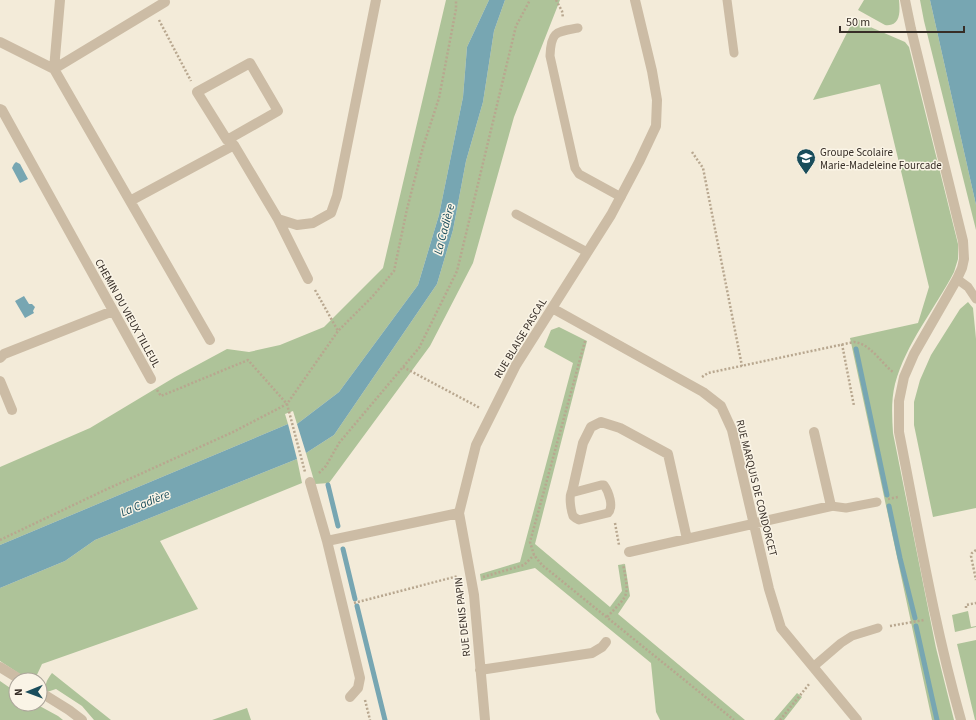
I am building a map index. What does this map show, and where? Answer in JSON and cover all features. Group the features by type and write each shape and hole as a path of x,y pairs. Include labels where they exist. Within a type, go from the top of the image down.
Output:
{"street":[{"path":"54,69 60,0"},
{"path":"278,219 297,225 313,223 330,213 337,196 376,0"},
{"name":"RUE BLAISE PASCAL","path":"459,513 476,445 516,365 621,197 656,126 657,100 654,78 635,0"},
{"path":"905,0 963,241 964,259 957,279 909,366 901,389 898,415 899,432 930,591 947,667 961,720"},
{"path":"54,69 165,2"},
{"path":"0,42 54,69 210,340"},
{"path":"130,201 186,171 230,143 278,111 250,62 197,92 230,143 278,219 308,279"},
{"name":"CHEMIN DU VIEUX TILLEUL","path":"0,109 2,110 151,379"},
{"name":"RUE MARQUIS DE CONDORCET","path":"552,308 696,388 721,406 732,430 769,589 781,628 857,720"},
{"path":"0,358 4,354 113,311"},
{"path":"0,381 12,410"},
{"path":"572,492 583,443 591,426 601,422 620,428 668,454 687,539"},
{"path":"629,552 831,506 814,432"},
{"path":"310,482 327,541 360,678 358,688 350,697"},
{"path":"327,541 459,513"},
{"name":"RUE DENIS PAPIN","path":"459,513 474,594 485,720"},
{"path":"480,670 592,653 602,647 606,642"},
{"path":"0,666 9,672"},
{"path":"48,697 82,720"}],"lane":[{"path":"728,0 734,54"},
{"path":"578,28 560,31 554,35 550,43 550,56 575,168 579,174 621,197"},
{"path":"516,214 587,252"},
{"path":"957,279 968,287 976,299"},
{"path":"604,485 611,507 610,511 608,513 579,520 573,516 570,496 570,493 572,492 604,485"},
{"path":"831,506 846,508 877,502"},
{"path":"816,670 841,643 852,636 878,628"}],"path":[{"path":"0,540 105,490 233,432 287,404 338,331 372,297 394,271 407,209 423,147 439,98 456,9 456,0"},
{"path":"287,404 305,472 310,482 326,466 340,442 418,348 457,271 516,26 530,0"},
{"path":"556,0 562,11 565,30"},
{"path":"153,9 197,92"},
{"path":"692,152 702,168 742,366"},
{"path":"308,279 338,331"},
{"path":"588,327 530,542 534,555 542,565 734,720"},
{"path":"696,388 702,377 708,374 854,342 866,345 885,366 897,375"},
{"path":"842,344 854,406"},
{"name":"CHEMIN DU VIEUX TILLEUL","path":"151,379 161,396 248,360 287,404"},
{"path":"403,367 492,414"},
{"path":"610,511 613,514 620,548"},
{"path":"976,550 971,556 976,580"},
{"path":"479,578 524,565 534,555"},
{"path":"607,617 625,599 628,591 622,562"},
{"path":"342,606 460,575 461,579"},
{"path":"966,608 966,605 976,603"},
{"path":"878,628 929,619"},
{"path":"780,720 816,670"}],"green space":[{"path":"446,0 489,0 467,47 463,97 439,215 418,285 339,392 297,424 293,411 285,414 288,424 0,545 0,467 90,428 175,377 227,349 249,352 280,345 324,327 383,268"},
{"path":"505,0 560,0 514,117 473,263 430,346 329,483 315,484 306,453 334,435 437,284 453,230 466,161 483,102 494,31"},
{"path":"864,0 899,0 899,13 897,21 890,25 885,25 858,10"},
{"path":"920,0 930,0 976,205 976,230 924,21"},
{"path":"855,17 868,26 905,42 909,47 958,244 958,259 954,272 906,354 895,384 892,408 893,433 936,648 954,720 932,720 850,338 918,323 929,287 880,84 813,100"},
{"path":"968,302 973,308 976,339 976,508 933,517 914,425 914,402 920,380 931,355 960,309"},
{"path":"559,327 587,341 535,544 610,607 622,591 618,565 625,564 630,596 618,614 745,720 660,720 656,712 651,663 535,568 481,581 480,574 520,562 573,363 544,347 551,330"},
{"path":"297,459 302,483 160,541 198,609 42,664 38,672 17,672 0,661 0,588 65,561 95,540"},
{"path":"968,611 971,627 976,627 955,632 952,615"},
{"path":"976,640 976,720 975,720 957,644"},
{"path":"52,673 111,720 94,720 82,706 56,689 48,692 49,678"},
{"path":"0,681 8,686 8,712 48,712 48,711 63,720 0,720"},
{"path":"797,693 802,697 784,720 774,720"},
{"path":"247,708 251,720 212,720"}],"water":[{"name":"La Cadière","path":"489,0 505,0 494,31 483,102 466,161 453,230 437,284 334,435 306,453 297,424 339,392 418,285 439,215 463,97 467,47"},
{"path":"930,0 976,0 976,205"},
{"path":"16,162 20,164 28,179 20,183 12,168"},
{"path":"24,296 29,304 32,304 35,307 33,311 34,313 25,318 15,301"},
{"name":"La Cadière","path":"288,424 297,459 95,540 65,561 0,588 0,545"}],"waterway":[{"path":"856,349 887,495"},
{"path":"328,485 338,526"},
{"path":"889,506 915,618"},
{"path":"343,549 355,599"},
{"path":"357,606 385,720"},
{"path":"916,626 937,720"}],"place":[{"name":"Groupe Scolaire Marie-Madeleine Fourcade","path":"806,175"}]}
